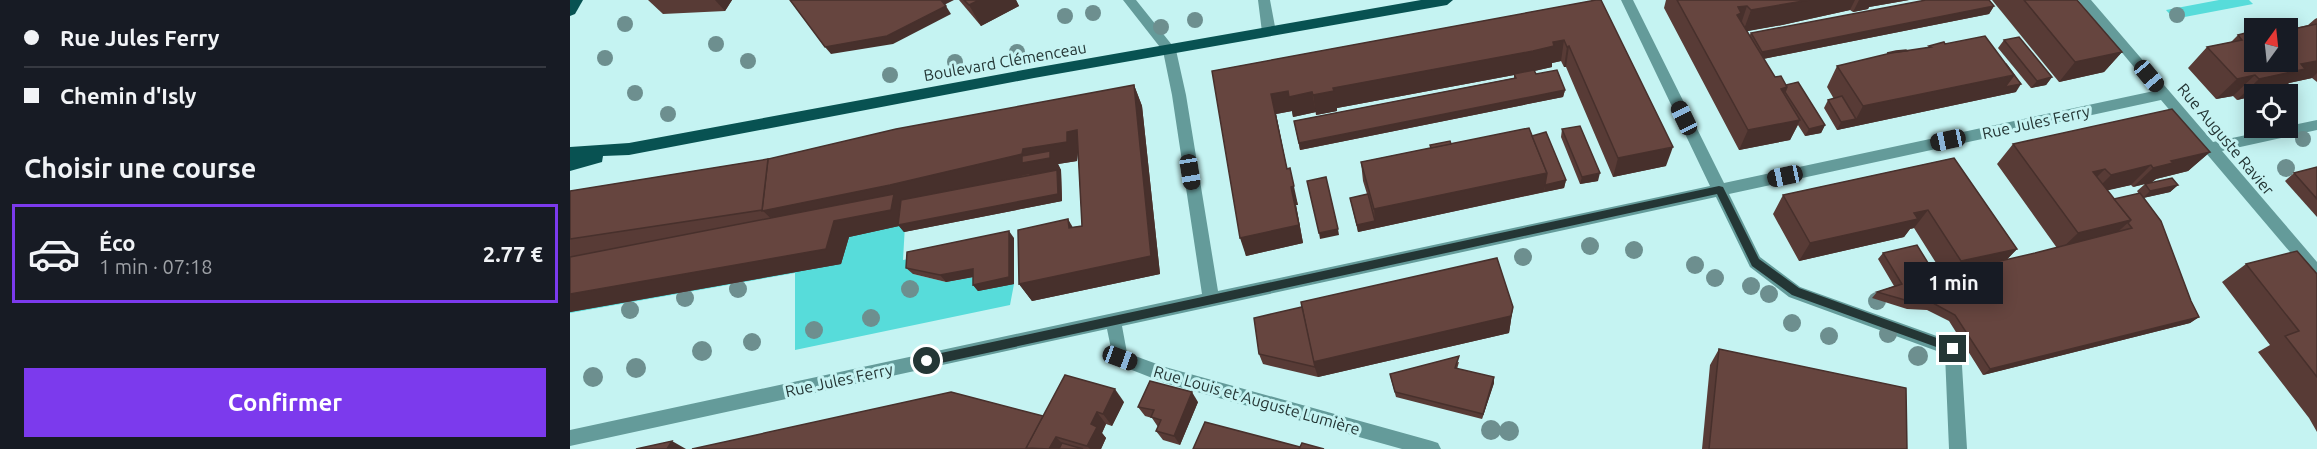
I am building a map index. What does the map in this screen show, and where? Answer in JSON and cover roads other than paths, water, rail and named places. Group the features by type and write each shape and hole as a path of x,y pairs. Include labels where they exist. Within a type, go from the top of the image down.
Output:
{"main road":[{"path":"570,11 577,0"},
{"name":"Boulevard Clémenceau","path":"570,153 629,149 1022,75 1447,0"},
{"path":"570,165 629,149"}],"street":[{"path":"1129,0 1169,50 1179,95 1210,300"},
{"path":"1264,0 1269,32"},
{"path":"1627,0 1755,262 1796,292 1953,349 1958,449"},
{"name":"Rue Auguste Ravier","path":"2084,0 2317,273"},
{"name":"Rue Jules Ferry","path":"570,438 2164,94"},
{"path":"2211,148 2317,125"},
{"name":"Rue Louis et Auguste Lumière","path":"1113,321 1120,358 1165,375 1432,449"}]}
